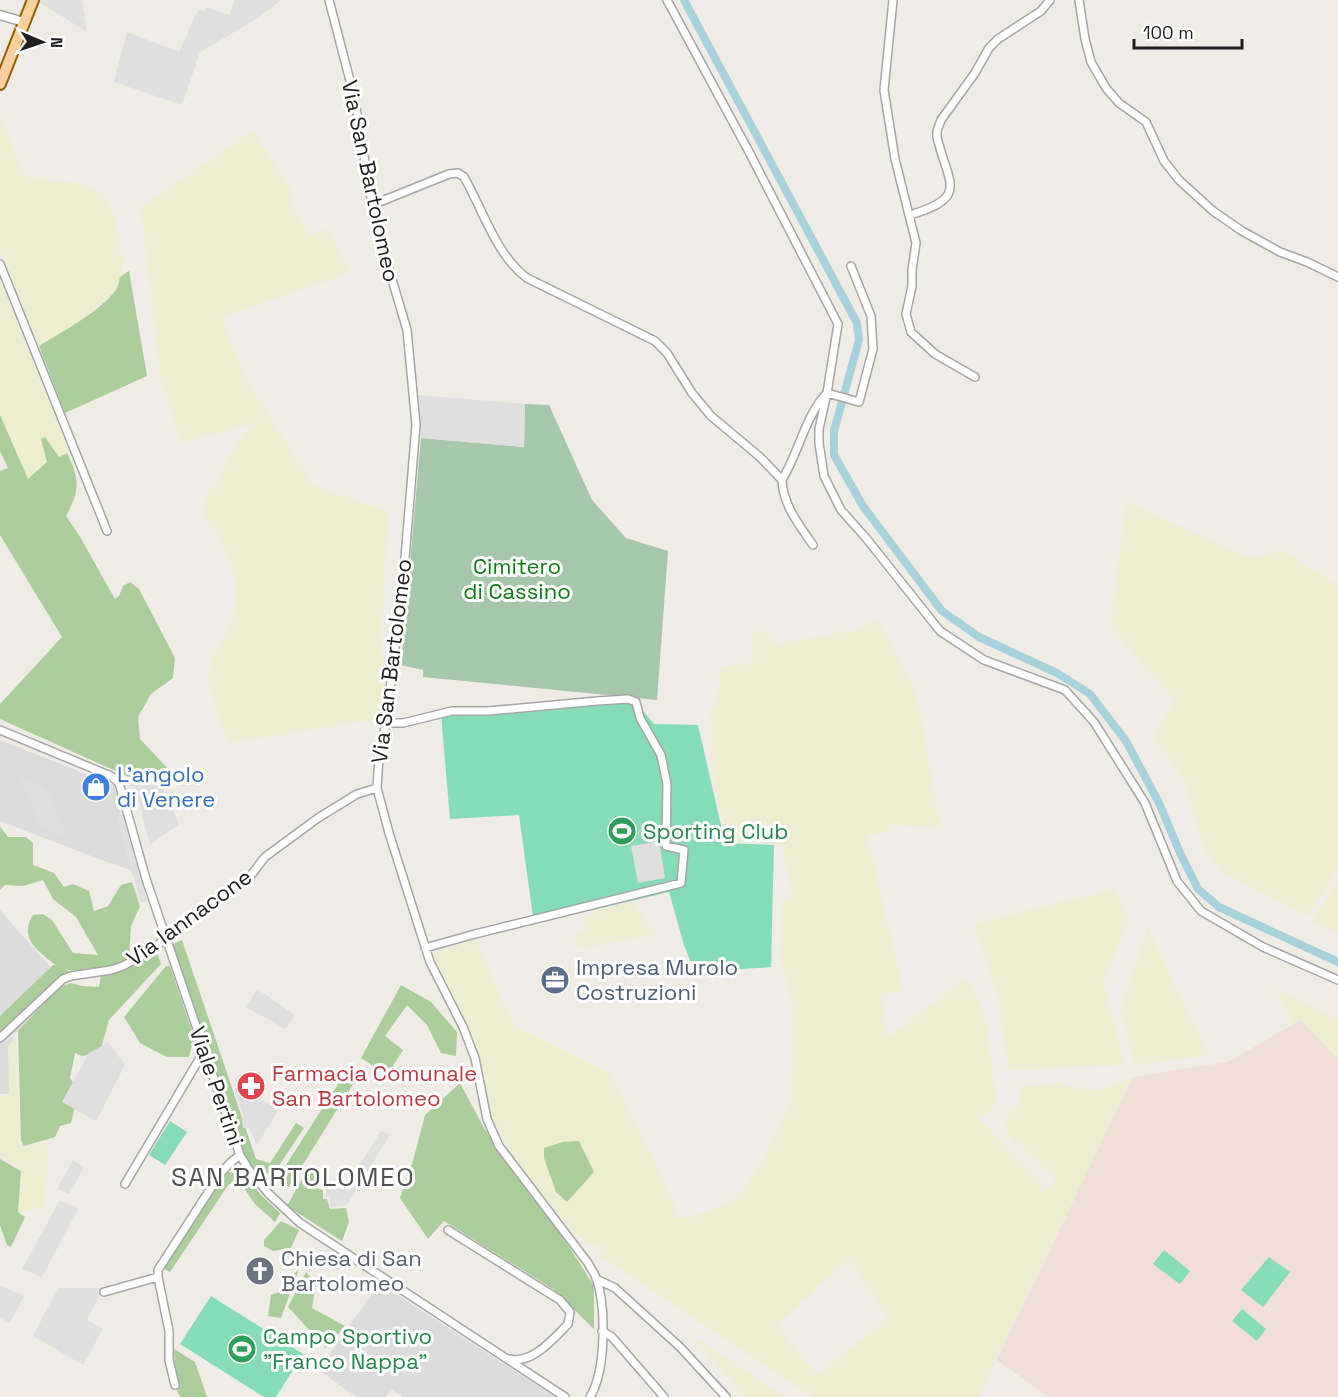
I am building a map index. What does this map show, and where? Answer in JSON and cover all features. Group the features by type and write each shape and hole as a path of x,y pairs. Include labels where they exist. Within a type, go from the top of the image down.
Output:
{"main road":[{"path":"0,84 33,0"}],"street":[{"name":"Via San Bartolomeo","path":"329,0 354,96 372,205 406,330 416,425 403,582 386,723 379,756 377,788 430,962 463,1027 475,1058 487,1119 500,1146 588,1263 596,1279"},
{"path":"667,0 754,160 838,324 819,429 819,456 824,476 841,510 940,631 984,660 1065,690 1094,722 1144,803 1177,881 1201,911 1263,947 1338,980"},
{"path":"893,0 884,90 895,159 916,243 912,286 906,314 911,332 935,354 975,378"},
{"path":"910,215 946,200 950,193 950,183 937,137 941,120 975,73 993,43 1033,16 1050,0"},
{"path":"1079,0 1091,62 1106,88 1119,103 1146,122 1164,161 1179,180 1204,204 1242,231 1280,252 1338,277"},
{"path":"0,15 24,22"},
{"path":"372,205 449,174 458,173 464,177 514,269 527,278 654,341 667,353 692,393 711,416 760,457 782,480"},
{"path":"0,264 107,531"},
{"path":"827,393 859,402 873,349 871,316 851,266"},
{"path":"813,545 792,514 782,489 782,480 818,403 827,393"},
{"path":"386,723 403,723 452,711 488,711 628,699 636,702 640,718 662,755 667,784 666,846 684,849 681,884 425,948"},
{"name":"Viale Pertini","path":"0,730 117,781 122,791 143,867 240,1155 269,1194 300,1223 565,1397"},
{"name":"Via Iannacone","path":"0,1038 63,979 123,966 167,938 191,918 248,879 265,857 336,805 357,794 377,788"},
{"path":"125,1184 204,1051"},
{"path":"175,1386 169,1360 169,1331 158,1270 220,1174 240,1155"},
{"path":"447,1230 560,1300 570,1312 568,1324 536,1354 518,1361 503,1358"},
{"path":"104,1292 158,1278"},
{"path":"590,1397 600,1372 601,1298 596,1279 615,1288 680,1347 726,1397"},
{"path":"602,1331 612,1337 664,1397"}],"shaded area":[{"path":"36,0 82,0 87,32"},
{"path":"235,0 281,0 258,18 200,52 182,105 114,82 127,32 179,52 198,10 204,12 206,7 229,15"},
{"path":"418,395 525,404 524,447 421,438"},
{"path":"0,740 114,785 137,872 0,821"},
{"path":"158,775 179,824 150,845 135,786 126,786 122,779"},
{"path":"19,777 46,788 67,836 37,826 37,818"},
{"path":"118,811 121,811 147,901 141,903 118,823"},
{"path":"659,841 665,878 638,883 631,846"},
{"path":"0,910 71,991 0,1044"},
{"path":"257,989 295,1015 285,1029 246,1007"},
{"path":"1301,1020 1338,1059 1338,1397 1048,1397 997,1360 1133,1077 1228,1062"},
{"path":"14,1036 13,1094 0,1094 0,1045"},
{"path":"108,1042 125,1065 96,1121 62,1102 88,1054"},
{"path":"241,1086 278,1111 257,1145 249,1128 243,1128 243,1115 234,1089"},
{"path":"381,1131 389,1134 388,1138 347,1205 331,1207 329,1197 325,1197 327,1189 335,1187 341,1190 343,1186 345,1187"},
{"path":"73,1160 84,1167 69,1194 57,1189"},
{"path":"60,1200 78,1209 42,1277 22,1269"},
{"path":"379,1283 555,1397 403,1397 392,1390 386,1397 356,1397 319,1370"},
{"path":"0,1285 24,1296 10,1323 0,1318"},
{"path":"58,1288 103,1288 87,1320 103,1329 83,1365 33,1336"}],"green space":[{"path":"0,115 26,179 30,177 83,183 100,192 110,205 120,238 118,249 124,259 117,289 74,326 39,346 0,249"},
{"path":"253,131 293,193 289,199 310,236 328,229 351,272 223,317 231,343 251,387 313,485 388,512 380,658 387,660 381,718 230,743 217,713 208,678 213,654 227,635 236,608 236,578 223,543 203,513 209,491 219,484 227,458 254,423 181,443 160,375 141,207"},
{"path":"129,271 147,376 65,413 39,346 100,306 116,290 120,277"},
{"path":"0,274 68,446 67,453 59,457 45,438 47,462 28,479 0,415"},
{"name":"Cimitero di Cassino","path":"525,404 549,405 592,500 626,538 668,551 657,700 423,677 423,670 401,665 421,438 524,447"},
{"path":"0,415 28,479 47,462 41,439 45,437 59,457 67,453 77,485 74,499 66,516 115,599 119,596 123,586 130,582 139,589 175,658 173,678 151,694 138,717 140,739 171,772 129,777 0,719 0,704 62,637 0,535 0,471 8,468 0,451"},
{"path":"1127,502 1248,557 1283,551 1338,586 1338,867 1308,916 1226,874 1205,851 1185,781 1154,738 1175,700 1110,627"},
{"path":"878,620 917,696 940,827 889,824 890,832 867,835 903,990 881,995 888,1038 968,977 986,1022 997,1104 979,1119 1047,1190 1056,1178 1008,1135 1006,1123 1010,1112 1019,1105 1021,1086 1062,1083 1076,1089 1102,1089 1133,1077 978,1397 813,1397 599,1255 604,1246 591,1246 575,1232 537,1189 512,1155 492,1118 481,1066 472,1038 433,953 475,940 515,1026 611,1074 677,1210 672,1218 692,1217 735,1199 763,1163 781,1120 791,1104 794,1013 780,953 782,904 792,895 783,849 776,843 727,840 713,772 710,710 716,705 721,667 753,662 753,633 764,631 777,644 856,630","holes":["848,1258 888,1318 817,1375 777,1326"]},
{"name":"Sporting Club","path":"636,702 654,724 698,725 725,843 774,845 771,967 703,970 690,960 669,892 534,924 519,815 450,819 441,714"},
{"path":"0,826 8,837 26,837 33,843 33,865 54,873 64,887 73,884 89,891 94,911 108,906 121,885 132,882 140,906 131,926 129,955 125,961 88,970 65,969 71,972 0,1038 0,1016 53,965 56,965 37,950 29,938 29,923 33,915 43,914 52,920 73,953 98,955 76,917 53,899 43,880 23,886 5,885 0,890"},
{"path":"1338,881 1338,933 1312,922"},
{"path":"1115,889 1129,922 1103,981 1125,1065 1009,1070 998,997 974,924"},
{"path":"633,902 656,934 583,948 575,943 578,933 587,930 585,920 596,910"},
{"path":"1148,928 1209,1055 1135,1065 1121,1009"},
{"path":"182,940 256,1159 270,1163 296,1123 304,1128 278,1167 264,1176 251,1168 241,1148 171,945"},
{"path":"157,953 161,964 109,1020 100,1052 82,1056 75,1053 70,1078 79,1091 71,1123 60,1126 55,1137 24,1146 21,1140 18,1031 60,987 71,983 99,987 101,976"},
{"path":"166,966 170,966 194,1037 189,1057 167,1057 140,1043 124,1017"},
{"path":"401,985 431,1002 457,1032 456,1056 441,1053 427,1025 407,1005 385,1036 403,1050 387,1075 361,1058"},
{"path":"1279,991 1338,1019 1338,1059 1301,1020 1292,1025"},
{"path":"16,1037 19,1145 24,1149 48,1142 45,1205 19,1213 23,1169 0,1156 0,1096 9,1096 8,1046"},
{"path":"349,1067 358,1076 289,1187 277,1179"},
{"path":"460,1083 484,1128 566,1242 594,1286 594,1329 553,1289 444,1221 428,1239 400,1198 425,1115"},
{"path":"170,1121 187,1132 165,1165 149,1155"},
{"path":"579,1141 594,1172 567,1202 556,1192 544,1158 544,1148 563,1142"},
{"path":"0,1159 21,1171 18,1212 25,1217 11,1247 7,1245 0,1225"},
{"path":"320,1168 315,1178 316,1188 323,1190 323,1199 327,1199 330,1209 346,1208 349,1222 342,1241 287,1206 307,1170"},
{"path":"229,1172 246,1174 260,1194 280,1213 275,1222 255,1204 241,1184 229,1184 170,1272 162,1268 224,1174"},
{"path":"281,1221 299,1230 291,1248 273,1251 264,1246 264,1240"},
{"path":"1164,1250 1190,1271 1180,1284 1153,1264"},
{"path":"1269,1257 1290,1272 1263,1307 1241,1290"},
{"path":"299,1269 281,1318 268,1316 271,1295 282,1291"},
{"path":"306,1272 316,1283 312,1308 345,1326 326,1348 288,1307"},
{"name":"Campo Sportivo \"Franco Nappa\"","path":"211,1296 303,1354 276,1397 264,1397 180,1344"},
{"path":"1242,1309 1266,1329 1257,1341 1232,1321"},
{"path":"691,1335 730,1360 783,1397 746,1397"},
{"path":"174,1349 195,1362 207,1397 180,1397 176,1388"}],"waterway":[{"path":"684,0 857,323 859,340 834,431 834,455 863,506 942,611 979,637 1057,673 1090,694 1126,741 1159,803 1198,889 1219,907 1338,962"}],"place":[{"name":"L'angolo di Venere","path":"96,787"},
{"name":"Sporting Club","path":"622,831"},
{"name":"Impresa Murolo Costruzioni","path":"555,980"},
{"name":"Farmacia Comunale San Bartolomeo","path":"251,1086"},
{"name":"Chiesa di San Bartolomeo","path":"260,1271"},
{"name":"Campo Sportivo \"Franco Nappa\"","path":"242,1349"}],"district":[{"name":"SAN BARTOLOMEO","path":"293,1177"}]}
